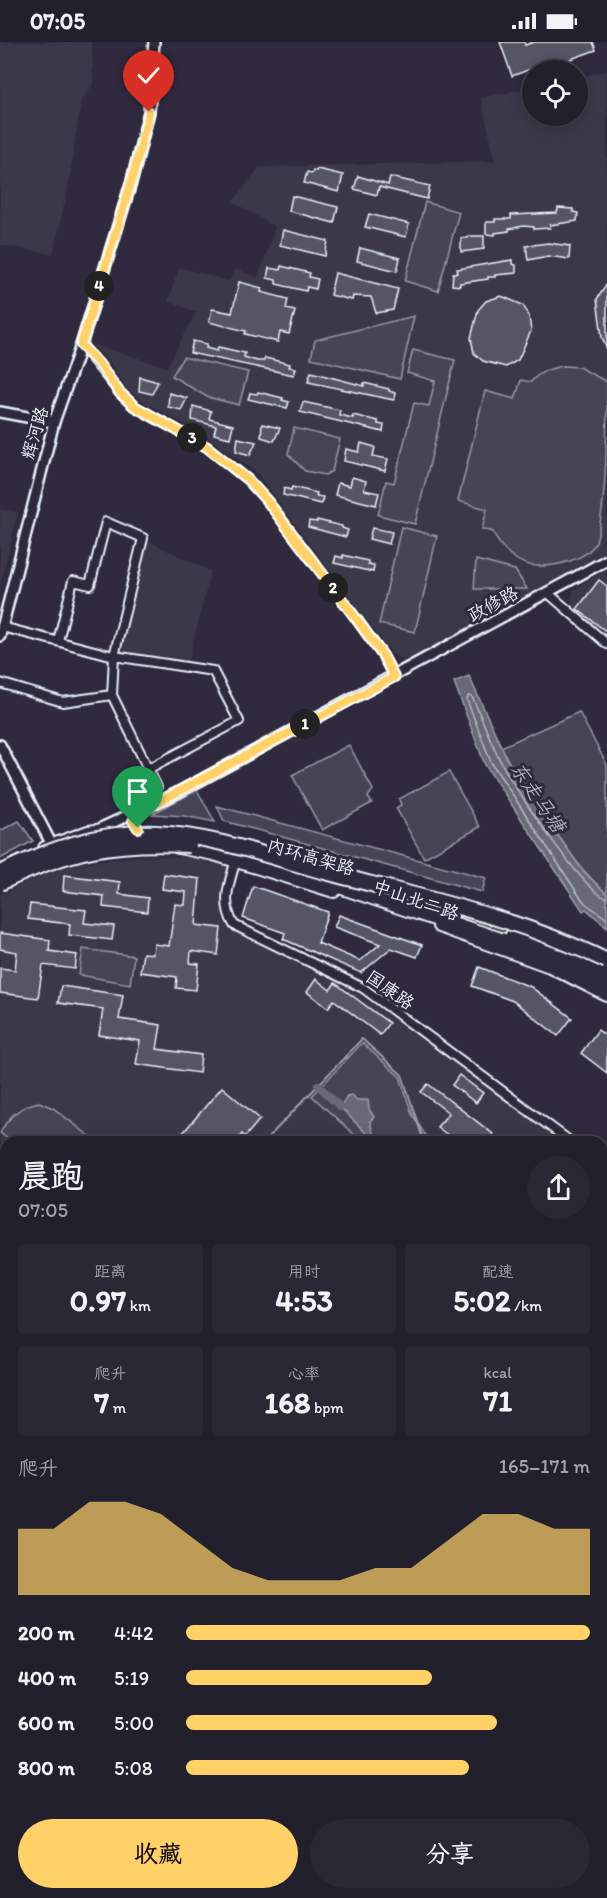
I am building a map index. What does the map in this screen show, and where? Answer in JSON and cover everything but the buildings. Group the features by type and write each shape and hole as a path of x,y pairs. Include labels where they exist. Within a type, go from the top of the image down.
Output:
{"highway":[{"name":"内环高架路","path":"0,871 58,848 104,837 156,833 192,837 266,855 534,930 607,962"},
{"name":"内环高架路","path":"0,885 71,854 121,844 191,845 301,873 554,948 607,971"},
{"path":"301,873 512,944 573,968 607,985"}],"main road":[{"name":"中山北二路","path":"0,871 53,844 88,832 138,828 197,833 241,842 456,903 538,929 607,962"},
{"name":"中山北二路","path":"0,885 59,862 101,850 152,846 191,848 236,860 516,953 550,966 607,995"}],"street":[{"name":"辉河路","path":"1,631 54,422 81,345 132,180 146,123 154,42"},
{"path":"81,345 120,393 134,406 207,447 248,480 268,502 355,617 383,656 394,677"},
{"path":"0,412 54,422"},
{"path":"58,641 73,581 90,585 106,522 143,538 114,656 112,695 157,788"},
{"name":"政修路","path":"88,832 140,812 548,594 607,560"},
{"path":"548,594 607,644"},
{"path":"1,631 58,641 114,656 213,671 239,721 148,769"},
{"path":"0,682 63,702 112,695"},
{"path":"0,745 53,844 59,862"},
{"path":"138,828 133,821 140,812"},
{"name":"国康路","path":"236,860 226,898 228,916 234,925 363,988 563,1136"}],"shaded area":[{"path":"0,42 92,42 93,85 81,101 68,189 53,254 0,245"},
{"path":"607,71 607,551 420,654 400,659 390,652 256,472 199,432 146,404 128,390 110,363 92,344 167,367 196,312 168,301 179,267 229,281 235,268 258,278 275,227 233,202 259,167 496,161 480,98 522,89 522,126 588,126 588,75"},
{"path":"425,202 459,212 438,291 405,281"},
{"path":"414,316 400,379 311,358 315,340"},
{"path":"413,350 455,360 415,524 378,515 386,481 394,483 414,403 429,406 435,381 407,373"},
{"path":"183,357 248,372 239,405 207,397 172,376"},
{"path":"564,366 579,367 607,382 606,464 600,525 596,542 579,558 546,566 532,566 511,556 500,545 493,532 482,529 487,509 458,501 485,391 515,399 521,380 531,382 546,371"},
{"path":"294,428 340,439 332,471 325,475 305,471 288,454"},
{"path":"0,509 18,512 0,587"},
{"path":"401,527 437,536 415,632 379,624"},
{"path":"146,540 211,571 188,664 118,653"},
{"path":"476,560 515,570 527,589 474,589"},
{"path":"607,569 607,636 570,606 573,590"},
{"path":"579,712 607,765 607,894 581,868 567,849 522,784 501,747"},
{"path":"349,745 373,790 368,797 372,803 322,830 292,775"},
{"path":"449,772 480,827 424,858 396,808 401,805 399,799"},
{"path":"197,790 215,822 184,816 152,814"},
{"path":"217,806 486,878 482,892 224,821"},
{"path":"19,821 33,841 0,859 0,831"},
{"path":"130,857 194,858 233,867 222,908 223,919 230,929 354,991 555,1136 0,1136 0,895 39,876 80,863"},
{"path":"83,949 134,956 130,984 79,975"},
{"path":"362,1043 400,1077 412,1114 426,1136 356,1136 312,1096"},
{"path":"39,1102 53,1108 89,1136 4,1136 0,1133 7,1122 26,1106"}],"water":[{"name":"东走马塘","path":"469,676 512,770 583,871 607,894 607,927 586,909 583,911 485,765 454,682"},
{"path":"352,1095 357,1100 368,1100 369,1109 374,1117 370,1121 373,1133 371,1136 340,1107 347,1096"}],"waterway":[{"path":"270,1136 362,1039 402,1075 422,1136"},
{"path":"318,1085 340,1107"}],"route":[{"path":"138,828 133,825 133,821 140,812 394,677 383,656 355,617 268,502 248,480 207,447 134,406 120,393 99,364 81,345 132,180 149,112"}]}
